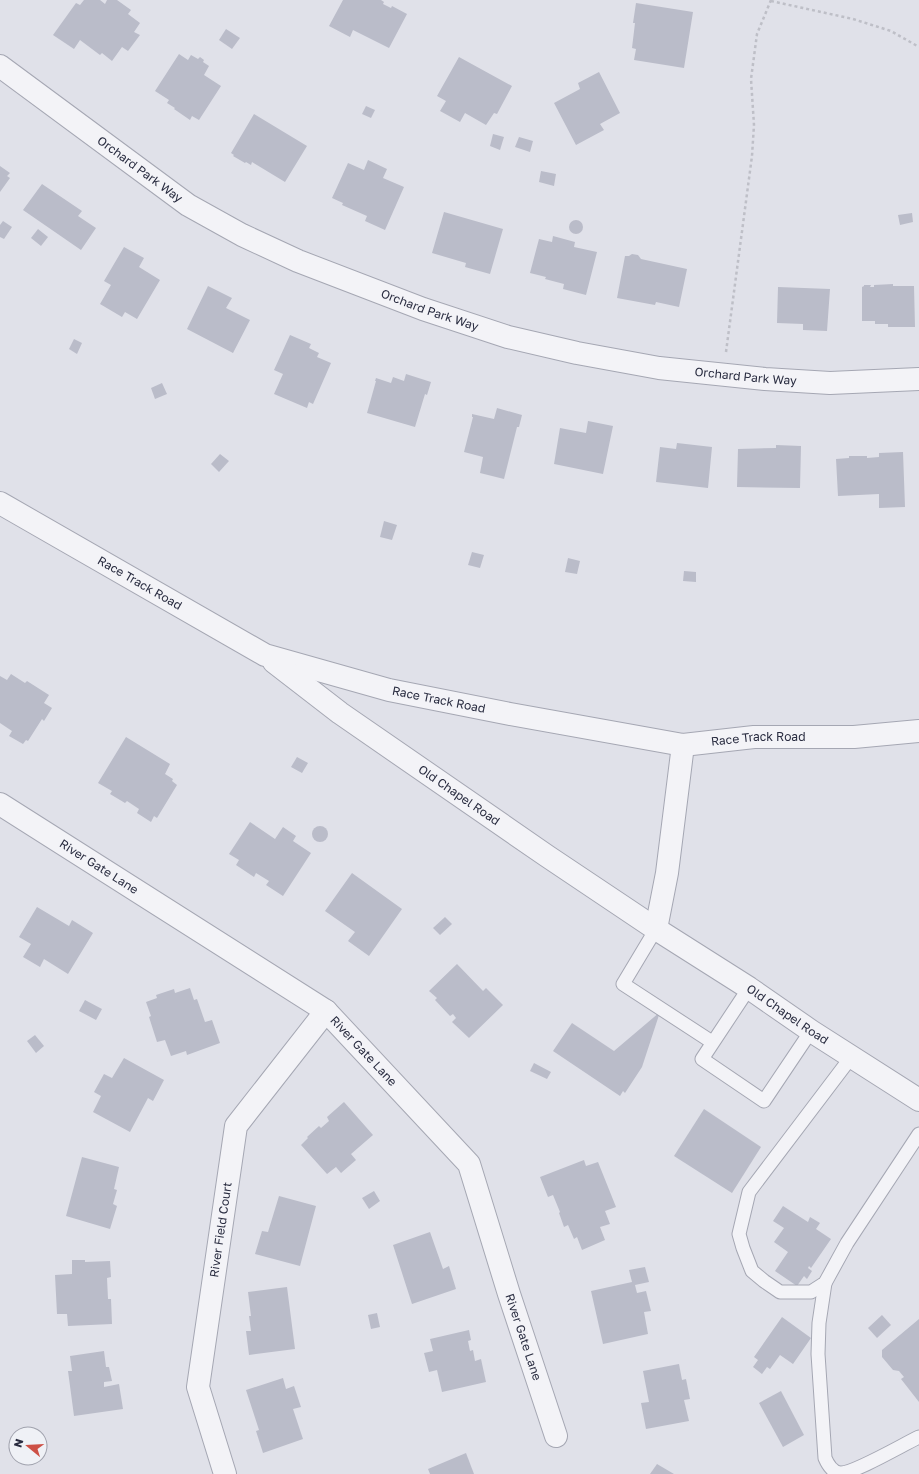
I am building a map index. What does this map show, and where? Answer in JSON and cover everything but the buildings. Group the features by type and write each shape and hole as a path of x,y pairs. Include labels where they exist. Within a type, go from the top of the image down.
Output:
{"street":[{"name":"Orchard Park Way","path":"0,66 188,205 242,235 298,261 423,309 508,337 576,353 652,367 765,379 830,383 919,379"},
{"name":"Race Track Road","path":"0,503 265,655 389,690 510,714 684,745 754,737 854,737 919,731"},
{"name":"Old Chapel Road","path":"265,655 340,713 656,930 749,988 811,1031 919,1100"},
{"path":"656,930 667,873 684,745"},
{"name":"River Gate Lane","path":"0,804 326,1011 469,1164 509,1294 556,1436"},
{"name":"River Field Court","path":"225,1474 198,1387 236,1126 326,1011"}],"lane":[{"path":"656,930 624,984 712,1042"},
{"path":"749,988 702,1059 764,1101 811,1031"},
{"path":"825,1283 811,1292 780,1292 764,1281 752,1270 739,1234 749,1192 852,1056"},
{"path":"919,1134 847,1242 825,1283 819,1323 818,1354 825,1458 830,1468 838,1473 847,1472 919,1437"}],"path":[{"path":"723,375 752,156 754,125 751,79 757,34 771,0 854,19 891,32 919,47"}]}
